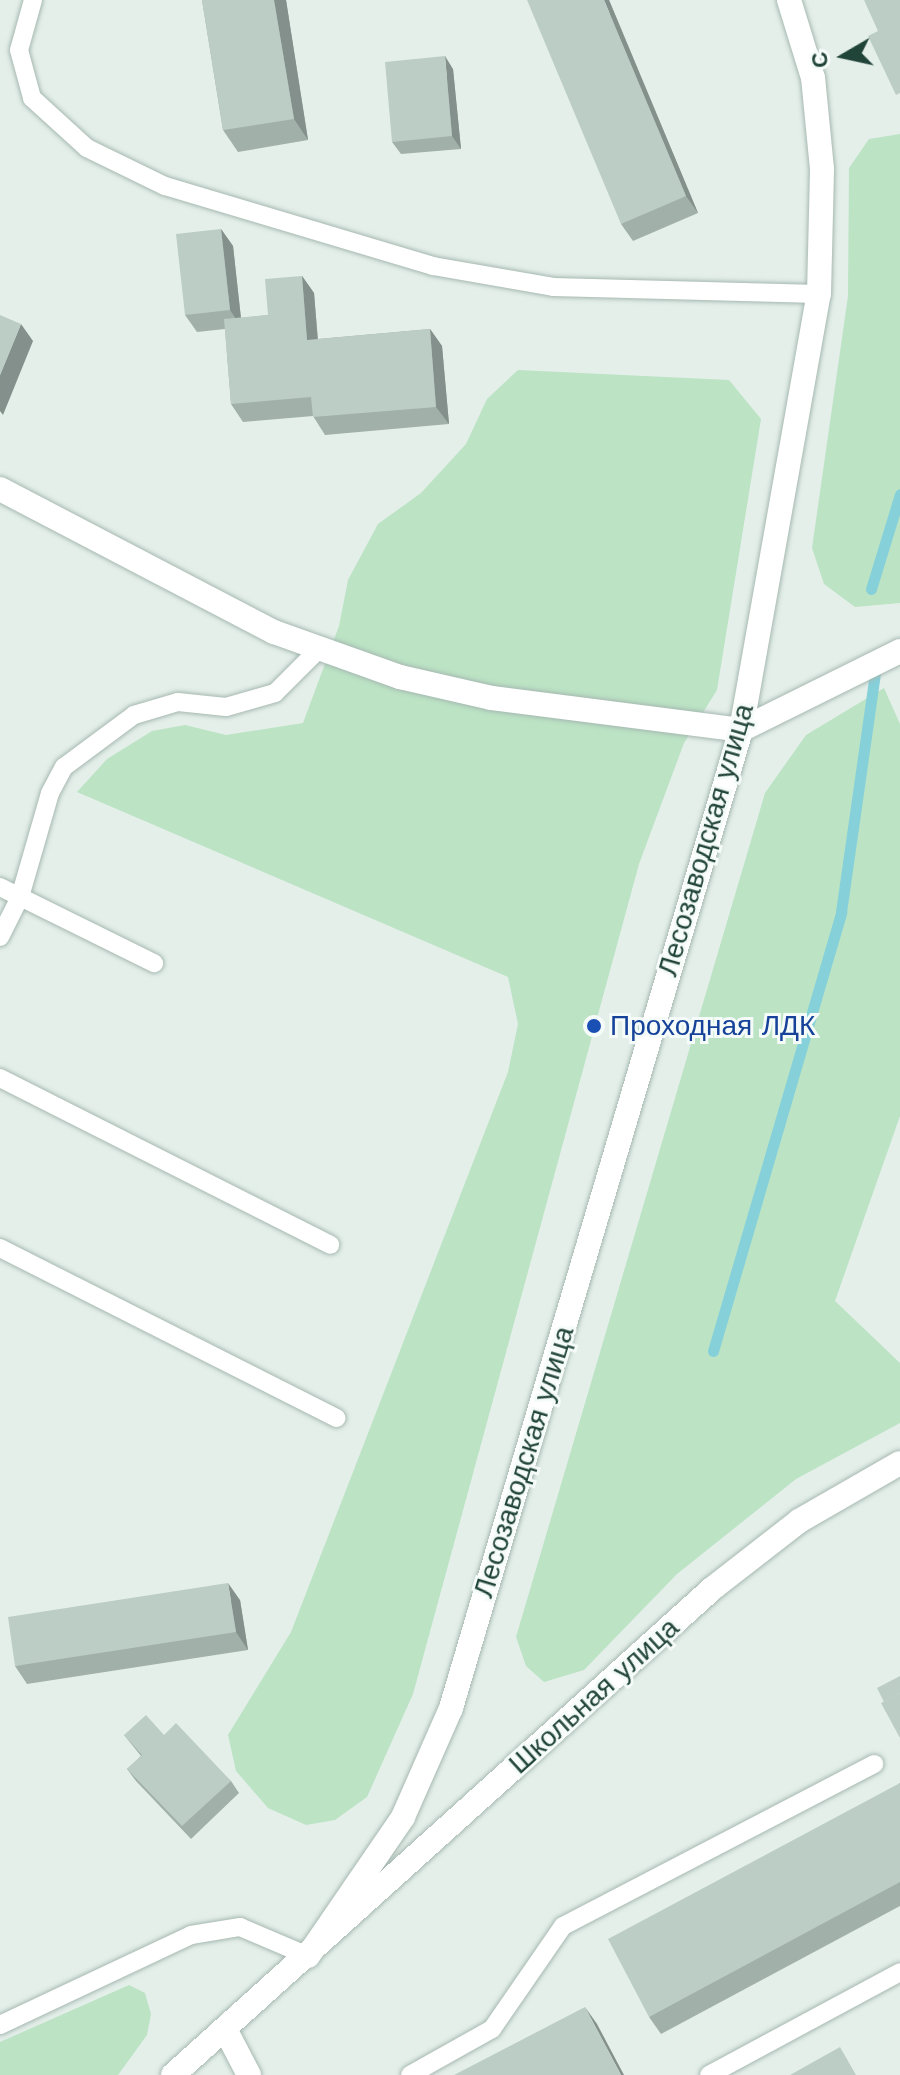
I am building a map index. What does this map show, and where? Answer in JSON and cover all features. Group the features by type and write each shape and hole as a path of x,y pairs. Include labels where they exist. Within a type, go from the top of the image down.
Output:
{"main road":[{"name":"Лесозаводская улица","path":"308,1956 403,1817 451,1708 741,730 819,294 822,169 813,78 789,0"},
{"path":"0,489 318,650 400,677 492,698 741,730 900,651"},
{"name":"Школьная улица","path":"308,1956 713,1588 799,1521 900,1463"},
{"path":"173,2075 308,1956"},
{"path":"225,2029 249,2075"}],"lane":[{"path":"33,0 19,50 32,98 87,148 165,186 433,266 553,287 819,294"},
{"path":"0,937 20,897 50,793 64,767 134,715 178,702 226,707 275,693 318,650"},
{"path":"0,887 154,963"},
{"path":"0,1078 330,1245"},
{"path":"0,1248 336,1418"},
{"path":"410,2075 492,2029 563,1926 874,1764"},
{"path":"0,2025 191,1935 240,1927 308,1956"},
{"path":"709,2075 900,1972"}],"green space":[{"path":"900,134 900,603 855,607 824,584 812,548 848,296 849,168 869,139"},
{"path":"518,370 729,380 761,419 717,690 684,743 639,864 413,1694 367,1797 335,1820 306,1825 268,1808 236,1771 228,1735 291,1632 508,1072 518,1024 508,977 77,792 107,759 152,731 185,725 226,735 303,723 339,626 348,580 378,524 421,493 466,444 487,399"},
{"path":"884,688 900,724 900,1116 835,1301 900,1363 900,1423 796,1479 677,1574 584,1670 544,1682 526,1666 516,1637 765,793 806,735"},
{"path":"129,1985 145,1993 151,2014 147,2035 118,2075 0,2075 0,2042"}],"building":[{"path":"202,0 274,0 294,119 223,130"},
{"path":"527,0 604,0 686,196 621,224"},
{"path":"864,0 900,0 900,93 896,95 868,36 878,31"},
{"path":"445,56 452,136 392,142 385,62"},
{"path":"221,229 230,310 185,315 176,234"},
{"path":"302,276 307,340 430,329 436,407 313,417 311,397 231,404 224,319 268,315 265,279"},
{"path":"0,315 21,324 0,375"},
{"path":"228,1583 236,1632 15,1666 8,1617"},
{"path":"900,1676 900,1693 884,1702 877,1688"},
{"path":"900,1693 900,1738 881,1703"},
{"path":"146,1715 164,1735 176,1723 231,1781 182,1826 127,1769 142,1755 124,1735"},
{"path":"900,1783 900,1882 649,2017 608,1939"},
{"path":"585,2007 621,2075 454,2075"},
{"path":"840,2047 856,2075 790,2075"}],"waterway":[{"path":"871,589 900,494"},
{"path":"713,1351 841,912 876,666"}],"place":[{"name":"Проходная ЛДК","path":"594,1026"}]}
